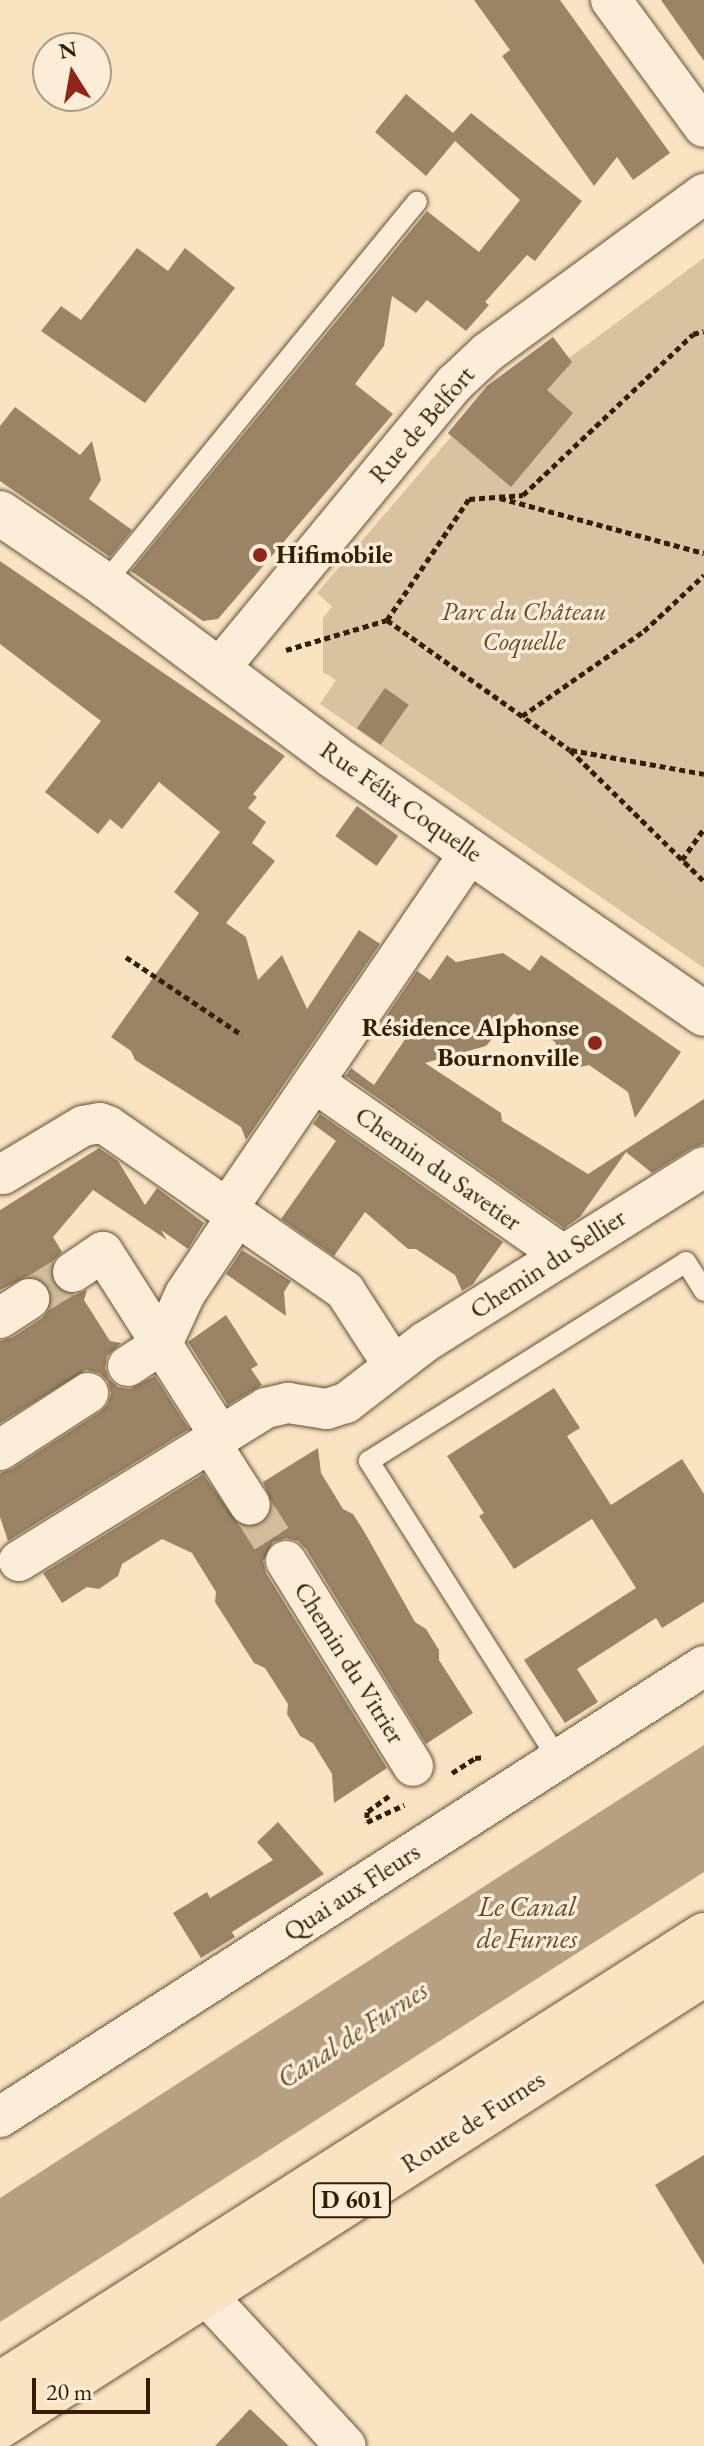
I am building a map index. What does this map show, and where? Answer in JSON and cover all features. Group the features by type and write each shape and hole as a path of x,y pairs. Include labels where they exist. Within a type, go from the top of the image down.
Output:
{"main road":[{"name":"Route de Furnes","path":"0,2426 195,2279 704,1935"},
{"name":"Route de Furnes","path":"0,2384 195,2279 704,1974"}],"street":[{"path":"611,0 704,127"},
{"name":"Rue de Belfort","path":"218,670 455,383 488,352 704,194"},
{"name":"Rue Félix Coquelle","path":"0,513 104,584 218,670 704,1014"},
{"path":"128,1366 162,1344 185,1294 232,1212 314,1082 471,851"},
{"name":"Chemin du Savetier","path":"314,1082 563,1255"},
{"path":"3,1174 83,1126 100,1123 345,1291 393,1365"},
{"name":"Chemin du Sellier","path":"19,1561 280,1403 319,1409 337,1407 425,1342 704,1167"},
{"path":"88,1262 162,1344 250,1505"},
{"path":"0,1450 88,1393"},
{"name":"Chemin du Vitrier","path":"286,1561 413,1766"},
{"name":"Quai aux Fleurs","path":"0,2117 704,1666"},
{"path":"195,2279 346,2446"}],"lane":[{"path":"104,584 417,202"},
{"path":"558,1759 369,1461 686,1262 704,1291"}],"path":[{"path":"218,670 387,620 469,499 523,495 693,334 704,331"},
{"path":"495,497 704,553"},
{"path":"522,716 644,631 704,575"},
{"path":"387,620 570,750 704,881"},
{"path":"570,750 704,774"},
{"path":"682,860 704,828"},
{"path":"126,957 242,1035"}],"green space":[{"name":"Parc du Château Coquelle","path":"704,258 704,968 320,704 336,680 323,672 323,618 332,607 317,593 451,437 448,433 487,386 553,337 569,358"}],"water":[{"name":"Le Canal de Furnes","path":"704,1745 704,1872 0,2322 0,2198"}],"building":[{"path":"474,0 560,0 670,153 633,180 617,157 594,186 502,56 510,50"},
{"path":"661,0 704,0 704,61"},
{"path":"406,94 453,133 471,113 582,201 535,261 527,255 485,302 489,305 466,331 427,300 416,313 392,296 384,346 355,384 393,414 218,619 203,621 131,571 427,211 479,252 520,200 455,141 426,176 375,132"},
{"path":"137,248 168,271 185,248 235,288 145,403 41,331 61,306 81,320"},
{"path":"553,337 572,362 547,390 573,413 511,487 448,433 487,386"},
{"path":"15,407 80,455 92,441 101,480 89,499 132,530 110,557 0,481 0,426"},
{"path":"0,561 285,756 253,794 257,797 248,808 266,822 252,843 275,861 226,923 246,937 258,980 282,955 307,1009 359,930 380,944 246,1140 241,1127 135,1060 131,1051 111,1037 199,913 174,892 220,832 159,782 122,829 110,819 98,834 45,792 101,721 0,644"},
{"path":"385,688 409,705 381,745 357,728"},
{"path":"357,806 398,836 377,866 335,836"},
{"path":"503,953 530,971 541,955 681,1052 635,1118 628,1092 589,1065 580,1067 560,1054 555,1042 514,1013 486,1046 425,1063 501,1113 502,1121 588,1174 704,1099 704,1144 652,1173 626,1152 580,1217 564,1228 346,1076 351,1068 374,1085 408,1035 385,1018 417,971 430,980 447,955 456,962"},
{"path":"320,1114 503,1242 473,1284 462,1291 455,1275 416,1249 408,1249 365,1212 334,1256 281,1219 336,1141 313,1124"},
{"path":"99,1148 118,1161 145,1205 157,1188 204,1223 188,1249 161,1230 167,1240 93,1190 53,1237 62,1252 53,1261 50,1274 54,1285 64,1293 75,1295 87,1290 84,1300 110,1341 121,1343 107,1356 105,1368 109,1379 118,1387 130,1389 155,1376 189,1429 8,1541 0,1517 0,1473 12,1469 100,1412 108,1404 111,1393 108,1381 99,1373 86,1370 0,1423 0,1341 13,1337 42,1318 49,1310 52,1298 48,1286 28,1276 0,1290 0,1210"},
{"path":"242,1250 291,1281 284,1292 286,1316 226,1274"},
{"path":"226,1315 258,1365 251,1369 262,1385 228,1405 188,1342"},
{"path":"554,1388 580,1428 567,1436 611,1505 682,1459 704,1494 704,1602 662,1628 656,1618 577,1669 598,1702 565,1723 524,1660 636,1588 592,1519 514,1569 479,1516 484,1513 447,1456"},
{"path":"318,1448 321,1473 343,1509 353,1514 365,1533 415,1622 426,1629 439,1650 439,1660 473,1713 426,1744 306,1549 298,1541 286,1538 273,1542 263,1561 266,1573 387,1768 334,1803 332,1774 313,1743 300,1736 287,1714 288,1704 265,1668 254,1663 215,1602 216,1592 192,1553 162,1539 122,1564 118,1576 99,1589 87,1587 62,1603 43,1573 203,1474 239,1525 250,1528 262,1525 270,1516 273,1505 263,1482"},
{"path":"278,1822 324,1874 232,1932 235,1937 201,1958 173,1913 207,1892 210,1898 273,1860 257,1842"},
{"path":"704,2155 704,2265 655,2185"},
{"path":"250,2409 289,2446 215,2446"}],"tunnel":[{"path":"29,1299 73,1272"},
{"path":"250,1505 286,1561"}],"place":[{"name":"Hifimobile","path":"260,555"},
{"name":"Résidence Alphonse Bournonville","path":"595,1043"}],"water label":[{"name":"Canal de Furnes","path":"352,2034"}]}
